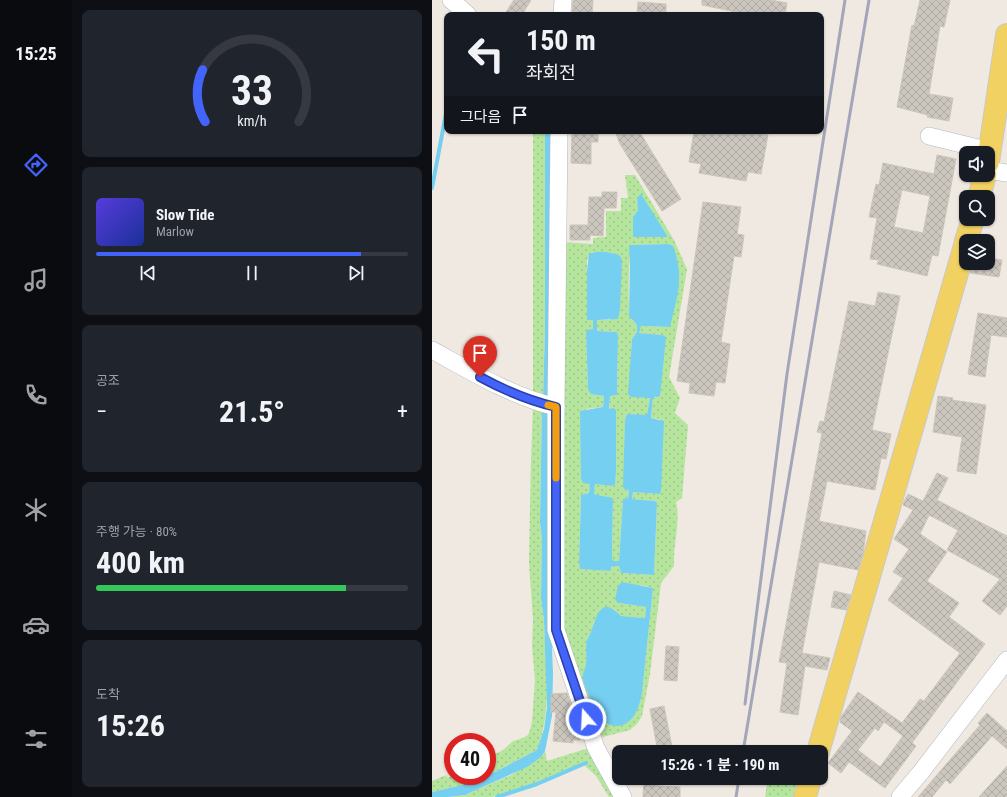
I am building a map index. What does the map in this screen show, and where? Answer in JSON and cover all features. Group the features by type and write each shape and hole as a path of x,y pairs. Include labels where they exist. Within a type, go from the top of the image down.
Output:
{"main road":[{"path":"991,146 1007,35"},
{"path":"820,745 959,265"},
{"path":"805,797 808,785"}],"street":[{"path":"451,0 465,12"},
{"path":"562,12 563,0"},
{"path":"559,134 556,407 556,630 596,748 623,797"},
{"path":"929,136 959,148"},
{"path":"995,165 1007,173"},
{"path":"432,350 492,384 539,403 556,407"},
{"path":"906,795 1007,660"}],"green space":[{"path":"533,134 545,134 545,329 543,399 533,396"},
{"path":"625,175 635,175 674,240 687,269 669,377 680,398 675,413 688,425 682,498 676,502 678,517 674,566 661,583 650,674 642,716 637,724 630,730 603,737 598,730 563,631 563,242 593,244 593,238 606,237 606,211 621,211 621,198 628,198","holes":["637,198 668,236 633,217 638,210","668,244 670,327 640,326 639,333 662,335 656,398 653,398 651,418 660,419 660,494 633,492 632,499 655,501 657,503 654,575 621,573 619,566 612,566 610,571 580,569 579,563 581,495 589,493 590,484 586,409 603,407 604,396 591,394 588,389 586,333 593,329 593,320 587,319 587,261 592,252 614,253 610,320 597,320 597,329 599,331 617,332 618,336 617,395 610,396 611,420 616,455 615,485 595,484 594,494 613,498 613,561 619,561 623,499 628,498 629,490 624,489 625,420 627,414 647,416 650,398 631,358 632,339 637,332 637,325 631,318 629,304 631,245","641,585 653,588 642,693 639,705 630,721 599,716 593,706 583,679 586,663 587,639 602,608 614,609 621,616 645,618 646,607 619,603"]},
{"path":"533,407 542,408 540,522 542,539 541,598 544,620 547,686 545,718 537,750 496,771 496,754 503,750 513,741 528,735 532,721 535,680 532,645 533,621 529,562"},
{"path":"589,748 617,797 609,797 596,776 585,766 588,763 587,762 536,783 492,797 448,797 465,795 488,785 496,785 496,782 511,775 541,757 545,751 547,761"},
{"path":"444,776 444,785 463,785 432,792 432,781"},
{"path":"767,785 798,785 795,797 765,797"}],"water":[{"path":"545,134 551,134 550,400 543,399 545,329"},
{"path":"641,194 668,237 633,237 633,217 638,210 637,198"},
{"path":"668,244 673,246 679,268 679,287 670,327 641,326 639,333 662,335 666,337 660,396 653,398 651,418 664,421 661,490 660,494 633,492 632,499 655,501 657,503 654,575 621,573 619,566 612,566 610,571 580,569 581,495 589,493 590,484 583,483 581,478 580,411 603,407 604,396 591,394 588,390 586,333 587,330 593,329 593,320 587,320 587,271 589,254 599,252 612,253 619,255 622,260 620,310 618,319 597,320 597,330 617,332 618,336 617,395 610,396 609,409 613,408 616,410 615,485 595,484 594,494 613,498 612,556 613,561 619,561 623,499 628,498 629,490 624,489 623,485 625,420 627,414 647,415 650,398 631,397 628,394 632,339 637,332 637,325 629,316 629,247 631,245"},
{"path":"542,408 549,410 549,578 553,673 552,716 545,751 541,757 527,767 496,781 496,771 537,750 544,729 547,707 544,620 541,598 542,539 540,522"},
{"path":"622,582 653,588 641,698 638,709 633,718 629,722 617,726 608,724 602,719 589,695 584,683 583,674 586,664 587,640 591,633 595,619 604,607 609,607 621,616 645,618 646,607 619,603 615,600 618,586"},
{"path":"463,785 487,785 465,795 432,797 432,792"}],"building":[{"path":"514,0 531,0 524,12 506,12"},
{"path":"573,0 593,0 592,12 572,12"},
{"path":"702,0 771,0 787,3 786,12 736,12 702,5"},
{"path":"920,0 950,0 944,27 940,26 929,94 953,98 949,121 927,117 928,115 897,107 912,25 914,26"},
{"path":"638,2 666,4 666,12 637,12"},
{"path":"572,134 598,134 598,142 591,142 591,164 571,163"},
{"path":"616,134 641,134 681,199 662,211 620,144"},
{"path":"694,134 768,135 761,174 748,172 746,181 699,173 701,164 689,162"},
{"path":"937,155 956,159 938,256 932,255 927,276 877,264 879,260 870,259 877,218 869,217 876,184 879,185 883,163 934,174","holes":["902,190 930,196 923,233 894,227"]},
{"path":"602,192 617,192 616,208 604,208 603,236 590,235 590,240 570,240 570,225 588,225 589,197 602,197"},
{"path":"703,202 741,207 737,234 744,235 741,257 734,256 721,342 730,344 725,383 716,382 714,396 689,393 690,383 677,381"},
{"path":"995,259 1002,260 999,277 970,273 971,270 995,270"},
{"path":"878,292 900,296 872,430 891,434 886,459 881,458 875,490 827,481 819,521 866,531 863,554 858,570 819,562 802,653 830,658 827,670 805,666 798,715 780,712 787,663 779,662 822,433 817,432 820,421 824,422 849,301 875,306"},
{"path":"978,313 1007,318 1007,337 991,335 985,377 968,374"},
{"path":"938,396 953,398 952,400 986,405 976,474 957,471 962,437 933,432"},
{"path":"937,473 948,478 937,500 1007,536 1007,606 1000,615 982,601 1000,579 947,550 958,530 929,515 920,534 947,552 927,581 959,603 949,617 985,644 912,743 916,746 885,788 849,762 841,773 828,763 852,731 840,722 841,717 858,692 902,723 920,699 924,701 960,653 888,600 903,578 893,572 909,549 894,539 913,510 903,505 908,494 923,501","holes":["884,722 903,736 880,767 858,750 875,728 878,731"]},
{"path":"834,591 851,595 846,610 831,607"},
{"path":"666,646 679,647 677,681 664,680"},
{"path":"567,693 570,702 571,728 579,729 580,733 580,740 573,740 573,743 553,741 556,712 551,712 551,694"},
{"path":"664,706 672,745 657,745 650,709"},
{"path":"987,713 1007,731 1007,749 992,736 950,784 946,780 932,797 918,797 980,725 978,723"},
{"path":"1007,766 1007,797 979,797"},
{"path":"644,785 680,787 680,797 643,797"}],"waterway":[{"path":"432,188 444,124"},
{"path":"497,797 537,784 586,763"}],"railway":[{"path":"745,704 787,374 845,0"},
{"path":"744,745 869,0"},
{"path":"736,797 738,785"}],"slow traffic":[{"path":"548,405 556,407 556,478"}],"route":[{"path":"480,377 492,384 539,403 556,407 556,630 586,719"}]}
